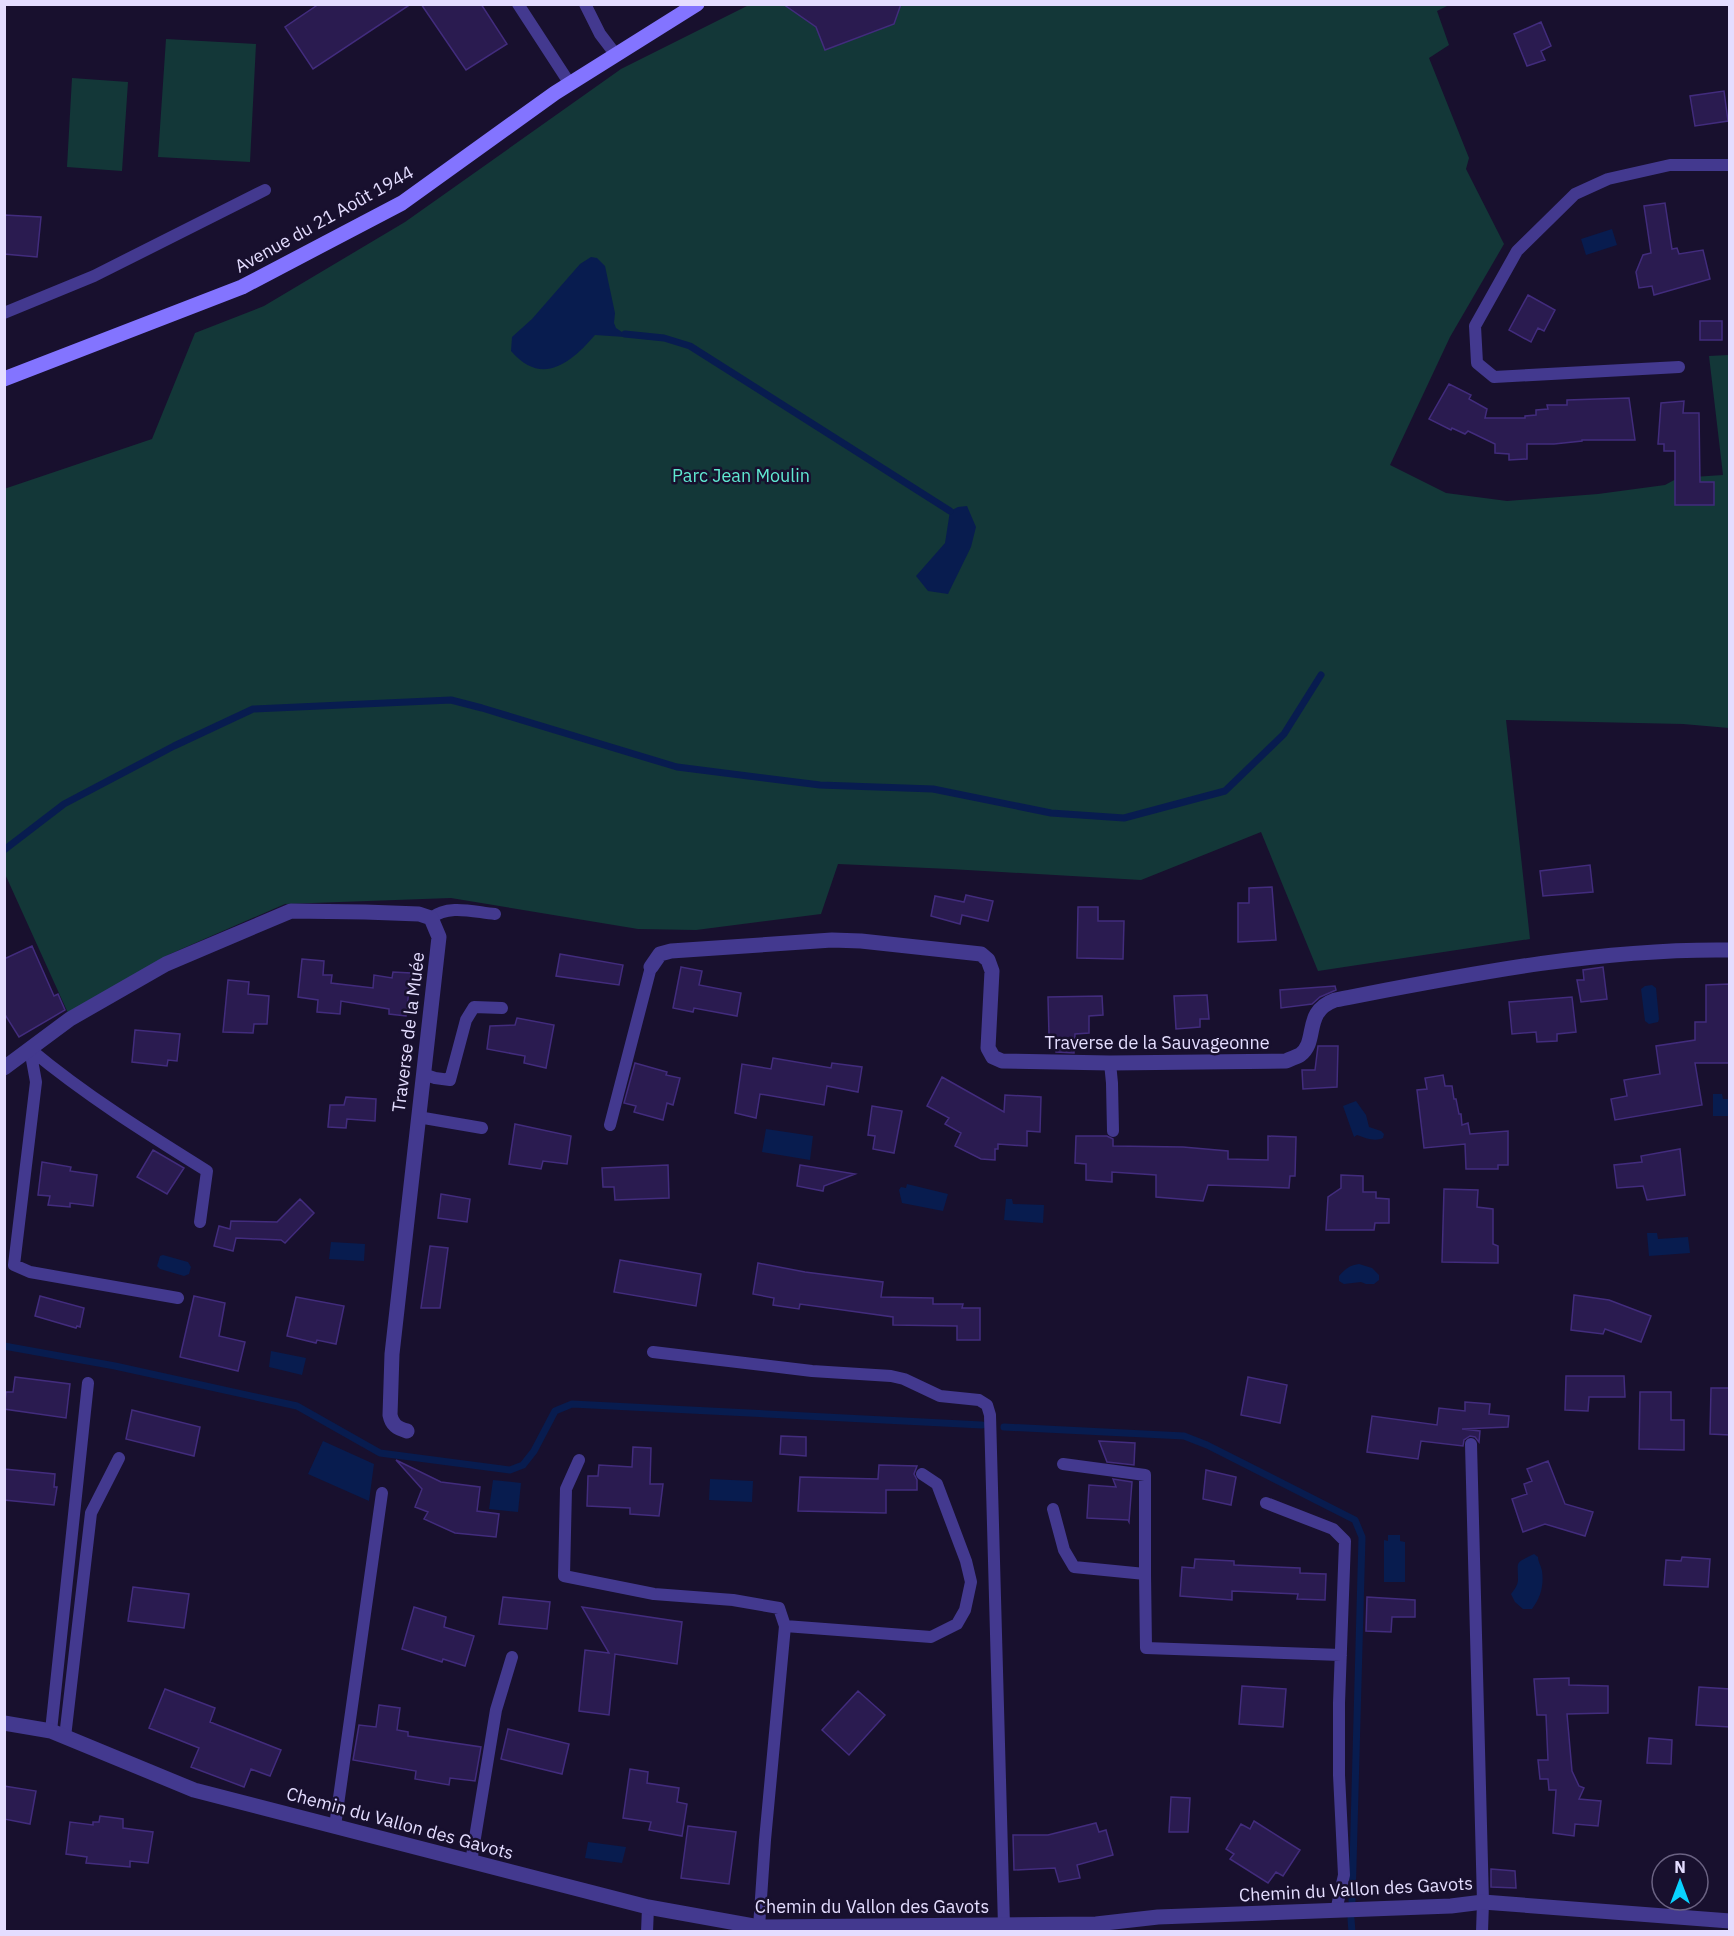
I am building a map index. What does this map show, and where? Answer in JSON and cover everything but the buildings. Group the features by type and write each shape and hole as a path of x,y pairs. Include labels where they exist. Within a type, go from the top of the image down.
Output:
{"main road":[{"name":"Avenue du 21 Août 1944","path":"4,379 243,287 277,271 402,203 570,84 697,4"}],"street":[{"path":"4,1068 70,1019 166,964 291,911 419,914 431,918"},
{"name":"Traverse de la Muée","path":"407,1431 398,1429 392,1422 390,1405 392,1354 439,937 431,918"},
{"name":"Traverse de la Sauvageonne","path":"651,967 660,954 671,951 832,940 981,954 988,960 992,971 988,1048 993,1057 1002,1061 1110,1063 1286,1060 1299,1056 1306,1049 1315,1016 1324,1004 1335,1000 1422,983 1598,955 1677,950 1730,950"},
{"name":"Chemin du Vallon des Gavots","path":"4,1723 58,1734 194,1790 648,1906 759,1928 1096,1924 1158,1917 1451,1906 1483,1902 1730,1921"}],"lane":[{"path":"518,4 570,84"},
{"path":"585,4 600,34 616,55"},
{"path":"1679,367 1494,377 1477,363 1475,326 1517,251 1575,194 1608,179 1670,165 1730,165"},
{"path":"4,313 94,276 266,190"},
{"path":"431,918 438,912 451,909 495,914"},
{"path":"610,1125 651,967"},
{"path":"423,1074 450,1080 466,1020 474,1007 502,1008"},
{"path":"30,1049 55,1070 125,1120 207,1171 200,1222"},
{"path":"30,1049 36,1082 14,1265 30,1272 178,1298"},
{"path":"1110,1063 1113,1131"},
{"path":"418,1117 482,1128"},
{"path":"653,1352 800,1370 891,1376 904,1379 940,1396 980,1400 987,1405 990,1415 1004,1926"},
{"path":"58,1734 88,1383"},
{"path":"1472,1444 1482,1932"},
{"path":"58,1734 91,1513 119,1458"},
{"path":"579,1460 566,1489 564,1576 654,1594 733,1600 779,1608 785,1626 759,1928"},
{"path":"1063,1464 1145,1475 1146,1648 1341,1656"},
{"path":"785,1626 932,1637 957,1624 965,1610 971,1582 966,1561 938,1484 922,1474"},
{"path":"335,1826 382,1493"},
{"path":"1266,1503 1333,1529 1345,1541 1339,1775 1344,1875 1336,1911"},
{"path":"1053,1509 1064,1550 1074,1566 1145,1574"},
{"path":"471,1862 496,1710 512,1658"},
{"path":"647,1932 648,1906"}],"green space":[{"name":"Parc Jean Moulin","path":"749,5 1449,5 1437,11 1449,45 1429,58 1469,158 1466,169 1504,244 1450,337 1390,465 1446,493 1507,501 1598,494 1665,485 1678,478 1723,475 1709,356 1729,355 1729,728 1683,724 1506,720 1530,939 1318,971 1261,832 1141,880 838,864 821,914 696,930 638,929 451,898 285,904 170,954 68,1013 5,874 4,489 152,439 195,333 264,306 405,222 621,69"},
{"path":"166,39 256,44 250,162 158,157"},
{"path":"72,78 128,82 122,171 67,167"}],"water":[{"path":"1612,229 1617,245 1586,255 1581,239"},
{"path":"591,257 597,258 605,266 615,313 614,323 616,328 625,334 625,337 595,335 576,354 556,367 534,368 523,362 511,351 512,337 532,319 580,264"},
{"path":"967,506 976,527 971,547 948,594 928,591 916,576 945,543 950,511"},
{"path":"1652,985 1656,988 1659,1019 1658,1022 1649,1024 1645,1021 1641,989"},
{"path":"1713,1094 1722,1094 1723,1099 1729,1099 1729,1116 1713,1116"},
{"path":"1356,1101 1366,1115 1369,1127 1381,1131 1384,1134 1383,1138 1373,1140 1357,1135 1354,1137 1343,1106"},
{"path":"766,1129 813,1136 810,1160 762,1152"},
{"path":"907,1184 948,1194 943,1211 902,1203 899,1190 901,1187 906,1188"},
{"path":"1006,1199 1012,1199 1013,1204 1044,1205 1043,1223 1004,1220"},
{"path":"1647,1233 1657,1233 1658,1239 1688,1237 1690,1253 1649,1256"},
{"path":"331,1242 365,1244 364,1261 329,1259"},
{"path":"160,1256 188,1262 191,1267 189,1274 184,1276 160,1269 157,1266"},
{"path":"1359,1264 1372,1268 1379,1275 1379,1280 1374,1284 1361,1282 1344,1284 1339,1281 1339,1276 1346,1269"},
{"path":"271,1351 306,1358 302,1375 269,1367"},
{"path":"323,1441 374,1464 369,1501 308,1474"},
{"path":"710,1479 753,1481 752,1502 709,1500"},
{"path":"493,1480 521,1483 518,1512 489,1509"},
{"path":"1388,1535 1400,1535 1400,1541 1405,1542 1405,1582 1384,1582 1384,1540 1388,1541"},
{"path":"1534,1554 1538,1557 1542,1569 1542,1586 1538,1600 1532,1609 1523,1609 1515,1602 1511,1594 1518,1582 1518,1563"},
{"path":"588,1842 626,1847 622,1863 585,1858"}],"waterway":[{"path":"625,334 664,338 690,346 950,511"},
{"path":"4,850 64,804 174,746 253,709 451,700 677,767 820,785 933,789 1051,813 1124,818 1225,791 1284,734 1321,675"},
{"path":"4,1346 115,1366 297,1406 380,1453 510,1470 523,1465 534,1451 555,1411 572,1404 982,1425"},
{"path":"1004,1427 1184,1436 1207,1445 1355,1520 1362,1537 1352,1901"},
{"path":"1351,1919 1352,1932"}]}
